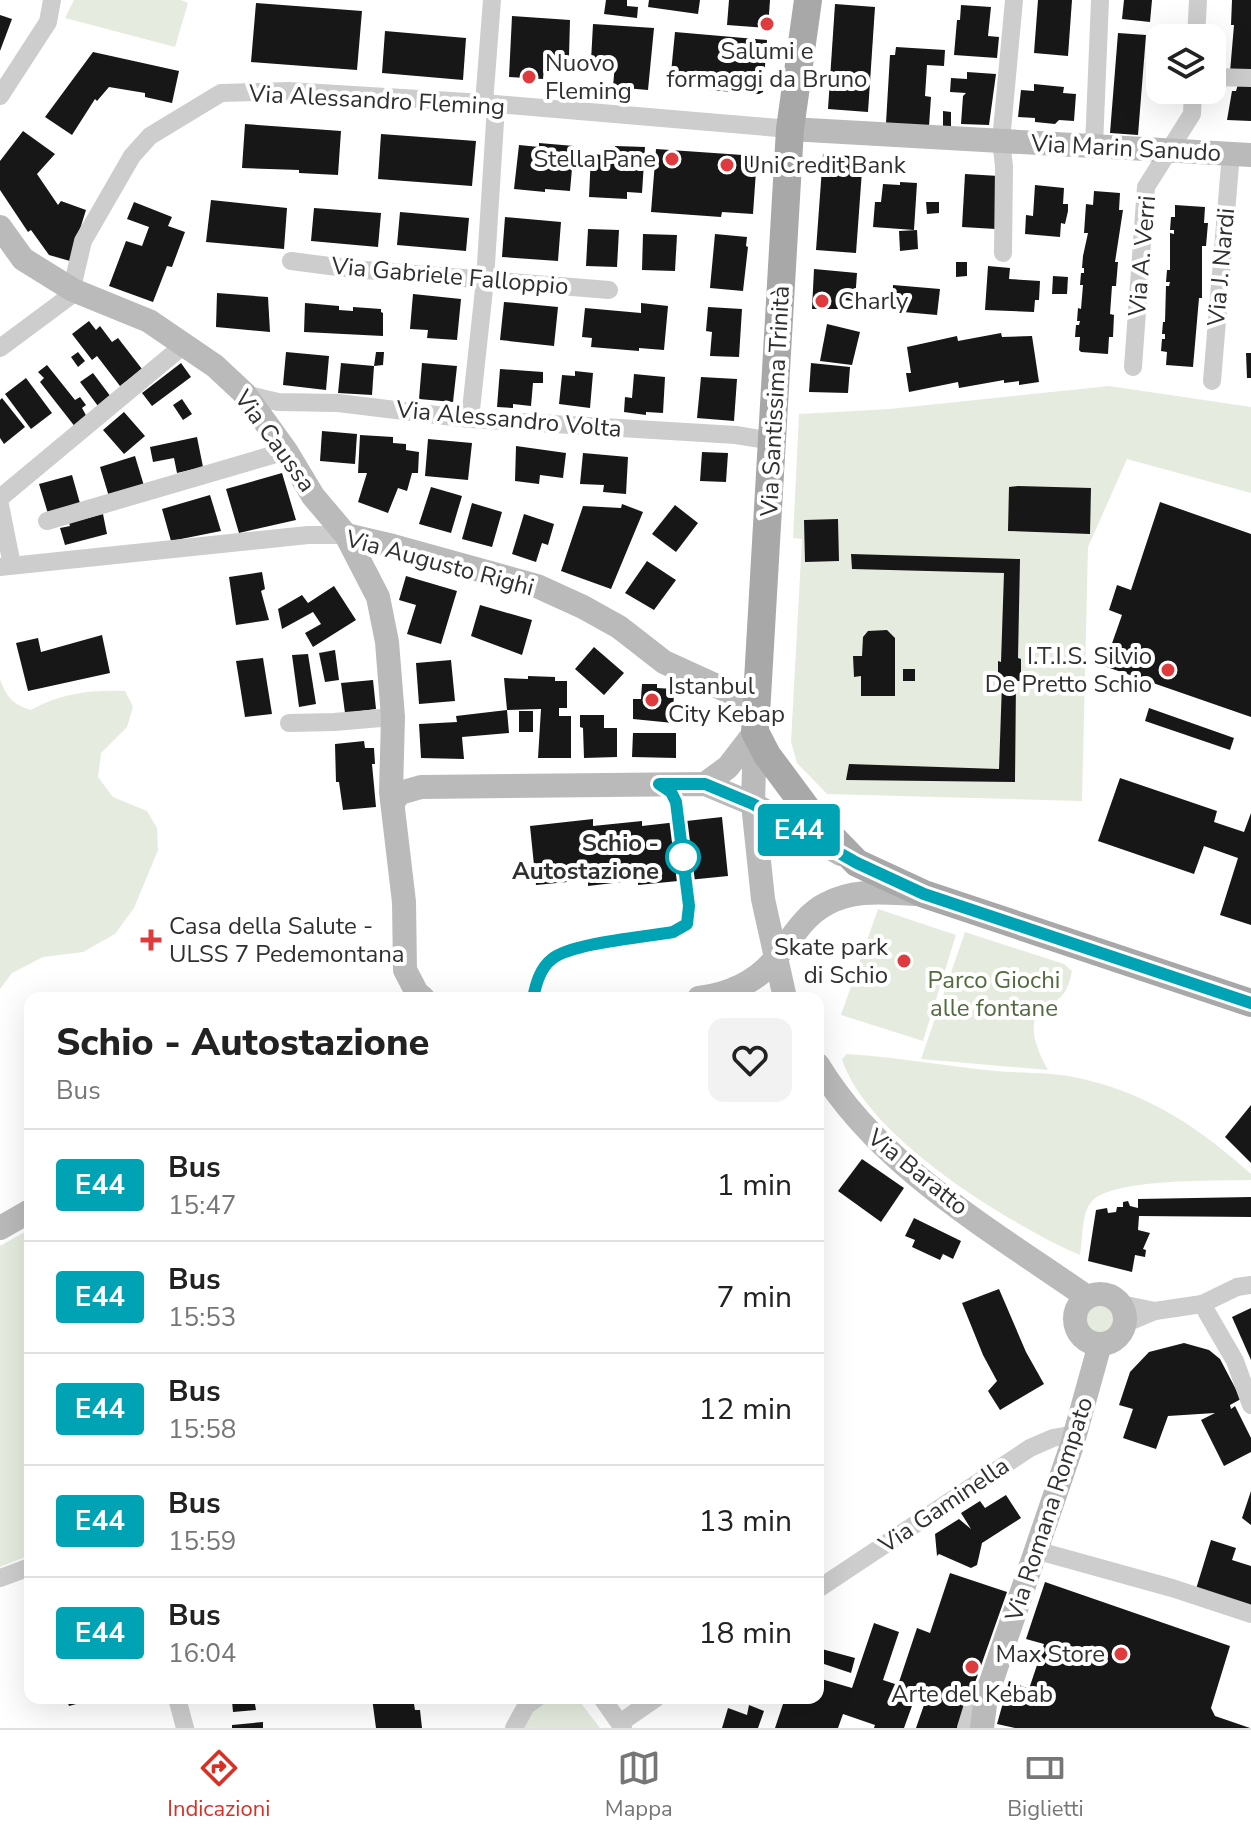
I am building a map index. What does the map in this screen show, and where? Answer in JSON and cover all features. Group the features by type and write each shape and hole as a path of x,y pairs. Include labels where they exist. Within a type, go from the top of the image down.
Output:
{"main road":[{"name":"Via Santissima Trinità","path":"756,718 790,129 808,0"},
{"path":"756,718 767,755 807,810 857,863 924,894 1251,1003"}],"street":[{"path":"0,96 48,22 52,0"},
{"path":"470,419 485,280 492,0"},
{"path":"1001,141 1014,0"},
{"path":"1094,146 1100,0"},
{"path":"1197,24 1198,0"},
{"path":"1226,77 1251,78"},
{"name":"Via Alessandro Fleming","path":"73,290 83,241 132,156 150,136 221,93 288,91 790,129"},
{"name":"Via A. Verri","path":"1133,367 1146,187 1192,114 1192,104"},
{"name":"Via Marin Sanudo","path":"790,129 1241,154"},
{"name":"Via Marin Sanudo","path":"1001,141 1004,166 1003,253"},
{"name":"Via J. Nardi","path":"1212,381 1241,154"},
{"name":"Via Caussa","path":"0,227 23,259 73,290 149,321 215,366 245,394 286,451 313,496 346,535 378,597 387,642 393,717 393,802 404,902 405,970 401,992"},
{"name":"Via Gabriele Falloppio","path":"291,261 609,290"},
{"path":"0,348 70,296 73,290"},
{"path":"0,498 185,344"},
{"name":"Via Alessandro Volta","path":"245,394 278,402 338,403 470,419 736,435 773,441"},
{"path":"47,521 286,451"},
{"path":"0,505 6,566"},
{"name":"Via Augusto Righi","path":"6,566 308,535 346,535 537,586 619,627 664,662 756,718"},
{"path":"289,723 393,717"},
{"path":"705,784 728,767 756,718"},
{"name":"Via Santissima Trinità","path":"753,804 756,718"},
{"path":"393,802 400,793 421,787 705,784 753,804 857,863"},
{"path":"753,804 763,899 783,992"},
{"path":"738,992 775,960 792,933 825,904 860,892 924,894"},
{"path":"405,970 416,992"},
{"name":"Via Baratto","path":"824,1074 854,1117 895,1158 1036,1261 1083,1302 1102,1294 1109,1295 1122,1314"},
{"path":"0,1228 24,1214"},
{"path":"1083,1302 1076,1325 1092,1340 1118,1336 1122,1314 1202,1304 1237,1287 1251,1285"},
{"path":"1202,1304 1235,1361 1251,1405"},
{"name":"Via Romana Rompato","path":"966,1728 974,1702 986,1697 1075,1434 1094,1373 1092,1340"},
{"name":"Via Gaminella","path":"824,1585 1030,1448 1053,1438 1075,1434"},
{"path":"1035,1550 1172,1588 1251,1614"},
{"path":"0,1578 24,1569"},
{"path":"982,1728 986,1697"},
{"path":"179,1704 185,1728"},
{"path":"514,1728 529,1704"},
{"path":"606,1704 622,1726 649,1704"}],"green space":[{"path":"74,0 181,0 188,3 175,47 65,18"},
{"path":"1109,386 1251,407 1251,493 1127,459 1088,547 1082,801 827,794 797,763 791,742 802,539 793,538 799,414 890,409"},
{"path":"0,679 11,699 31,710 76,694 125,691 133,707 127,727 101,753 98,777 113,797 147,811 157,828 158,850 134,908 115,934 83,952 43,957 12,973 0,989"},
{"name":"Skate park di Schio","path":"878,909 956,935 923,1041 841,1015"},
{"name":"Parco Giochi alle fontane","path":"965,932 1064,964 1072,971 1064,993 1042,1008 1034,1023 1035,1040 1048,1070 921,1059"},
{"path":"847,1054 1060,1075 1108,1086 1153,1104 1194,1128 1251,1174 1251,1180 1167,1182 1121,1188 1104,1194 1088,1206 1080,1255 980,1200 909,1147 879,1118 856,1089 842,1059"},
{"path":"24,1232 24,1557 0,1567 0,1246"},
{"path":"1100,1302 1112,1307 1117,1319 1112,1331 1100,1336 1088,1331 1083,1319 1088,1307"},
{"path":"540,1704 582,1704 600,1728 519,1728"}],"building":[{"path":"606,0 627,0 627,6 638,7 637,18 604,14"},
{"path":"649,0 700,0 698,14 648,7"},
{"path":"729,0 770,0 768,28 727,25"},
{"path":"1038,0 1072,0 1068,56 1034,53"},
{"path":"1124,0 1152,0 1150,22 1122,19"},
{"path":"1232,0 1251,0 1251,73 1230,72 1234,25 1231,25"},
{"path":"256,3 362,11 357,70 251,62"},
{"path":"835,4 875,7 868,112 828,109"},
{"path":"961,5 991,7 988,36 999,37 997,58 954,55"},
{"path":"0,15 12,19 0,51"},
{"path":"512,16 570,20 569,56 545,56 543,79 509,77"},
{"path":"593,24 654,28 648,90 613,87 615,63 591,61"},
{"path":"385,31 466,38 463,80 382,73"},
{"path":"675,32 767,40 763,92 672,87"},
{"path":"1118,33 1146,35 1138,135 1110,133"},
{"path":"896,47 945,50 944,66 927,65 925,96 931,97 929,126 886,123 890,55 895,55"},
{"path":"93,52 179,71 172,103 145,97 145,93 109,87 97,101 95,99 72,135 45,117"},
{"path":"967,72 996,74 989,125 961,124 963,96 966,93 950,92 951,78 967,79"},
{"path":"1034,84 1064,87 1063,93 1076,94 1074,121 1059,120 1055,124 1018,117 1021,90 1034,91"},
{"path":"1238,84 1251,84 1251,121 1227,120 1232,91 1236,91"},
{"path":"943,111 951,112 951,129 943,129"},
{"path":"245,124 341,131 338,175 242,168"},
{"path":"23,131 55,154 37,174 58,205 61,201 86,210 70,261 49,255 31,230 28,232 0,190 0,161"},
{"path":"381,134 476,141 472,186 378,179"},
{"path":"539,143 574,146 570,191 514,189 519,145 539,147"},
{"path":"615,146 645,147 642,193 627,192 627,199 589,197 591,154 614,156"},
{"path":"656,149 757,156 753,214 722,212 721,217 651,212"},
{"path":"823,154 863,157 856,253 816,250"},
{"path":"965,174 999,176 996,229 962,227"},
{"path":"900,182 917,183 914,230 873,227 875,202 881,202 883,184 900,185"},
{"path":"1035,185 1064,188 1063,204 1068,204 1068,211 1065,224 1061,223 1060,237 1025,234 1026,215 1033,216"},
{"path":"1094,191 1120,193 1119,210 1123,210 1115,262 1118,262 1116,286 1112,286 1110,314 1114,315 1113,337 1109,337 1108,354 1081,352 1080,337 1075,337 1076,325 1080,321 1077,321 1083,285 1080,285 1081,273 1084,273 1083,256 1088,233 1084,233 1086,204 1093,205"},
{"path":"211,200 287,208 284,249 206,242"},
{"path":"134,202 172,217 168,226 185,232 172,267 167,266 153,302 109,286 126,241 142,246 149,227 127,219"},
{"path":"926,202 939,202 939,213 927,214"},
{"path":"1175,205 1205,207 1204,223 1208,223 1206,246 1202,246 1202,298 1199,298 1193,367 1166,365 1167,352 1161,351 1162,339 1165,339 1165,334 1162,334 1166,286 1170,282 1166,282 1167,270 1170,270 1170,233 1174,234 1174,230 1170,230 1171,217 1175,217"},
{"path":"314,208 381,213 378,247 311,241"},
{"path":"400,212 469,218 466,251 397,245"},
{"path":"505,217 561,222 558,261 502,257"},
{"path":"588,229 619,230 617,267 586,266"},
{"path":"917,230 918,249 900,251 899,231"},
{"path":"643,234 677,235 675,271 642,270"},
{"path":"715,234 747,237 743,291 710,288"},
{"path":"956,262 967,262 967,276 956,277"},
{"path":"988,266 1010,268 1009,279 1040,281 1039,300 1035,300 1034,312 985,310"},
{"path":"814,269 857,273 855,301 841,300 840,309 812,309"},
{"path":"1053,276 1068,277 1067,294 1052,294"},
{"path":"893,285 940,289 937,315 892,311"},
{"path":"217,293 268,297 270,332 216,327"},
{"path":"413,294 461,299 457,340 427,338 428,330 410,329"},
{"path":"504,302 558,307 554,346 500,340"},
{"path":"305,303 339,306 339,310 353,311 353,307 381,309 383,336 304,332"},
{"path":"641,303 668,306 664,350 591,347 592,338 582,337 585,308 641,313"},
{"path":"708,307 742,309 739,357 710,356 712,332 706,331"},
{"path":"89,321 96,330 100,326 112,342 118,338 142,369 120,386 97,356 92,360 72,334"},
{"path":"827,324 860,332 852,365 820,361"},
{"path":"1001,333 1002,337 1032,336 1039,382 1019,385 1019,381 1004,383 1004,380 959,388 958,382 909,392 906,373 911,373 907,347 957,336 958,341"},
{"path":"78,352 85,361 78,367 71,357"},
{"path":"286,352 329,356 326,390 283,385"},
{"path":"376,352 384,352 383,365 374,366"},
{"path":"1246,353 1251,353 1251,378 1247,378"},
{"path":"181,363 191,377 152,406 142,393"},
{"path":"341,363 374,366 372,395 338,393"},
{"path":"422,363 457,366 453,402 419,399"},
{"path":"811,363 850,367 848,393 809,392"},
{"path":"47,365 75,400 80,397 86,405 82,408 88,419 76,428 40,382 44,378 38,372"},
{"path":"500,369 543,372 543,383 533,383 531,406 513,404 513,408 497,407"},
{"path":"575,371 593,373 590,408 559,404 562,375 575,376"},
{"path":"93,373 114,401 101,410 80,382"},
{"path":"634,374 665,377 663,413 646,412 646,415 624,412 625,397 632,398"},
{"path":"701,377 737,379 734,421 697,418"},
{"path":"26,378 52,413 31,429 5,394"},
{"path":"2,398 25,427 4,444 0,438"},
{"path":"182,399 192,414 183,420 173,405"},
{"path":"124,412 145,436 124,454 103,430"},
{"path":"322,431 357,434 355,464 320,461"},
{"path":"360,435 393,437 393,443 406,444 406,450 419,452 418,473 412,473 407,491 398,488 388,513 358,502 367,473 358,473"},
{"path":"197,437 203,467 177,473 174,458 153,462 150,447"},
{"path":"428,439 472,443 468,480 425,476"},
{"path":"516,446 566,453 563,478 540,475 539,484 515,481"},
{"path":"702,452 728,453 726,482 700,481"},
{"path":"583,453 628,457 626,494 603,492 604,485 580,484"},
{"path":"135,456 145,489 110,500 100,467"},
{"path":"282,473 296,520 239,533 226,489"},
{"path":"72,475 81,507 49,517 39,484"},
{"path":"431,487 462,496 451,533 419,524"},
{"path":"1009,487 1091,488 1090,534 1008,531"},
{"path":"210,495 221,531 171,541 162,509"},
{"path":"1160,502 1251,534 1251,717 1104,666 1122,615 1109,610 1117,585 1131,590"},
{"path":"472,503 502,512 492,547 462,539"},
{"path":"622,504 643,512 611,589 561,571 583,506 621,508"},
{"path":"675,505 698,523 676,552 652,534"},
{"path":"103,514 107,534 65,545 60,528"},
{"path":"524,514 554,524 548,545 542,543 536,562 512,554"},
{"path":"838,519 839,561 805,562 804,520"},
{"path":"851,554 1020,559 1018,658 1021,659 1021,681 1016,681 1015,782 846,780 849,764 999,769 1002,683 998,683 998,661 1001,662 1004,573 852,569"},
{"path":"647,561 676,580 654,610 625,593"},
{"path":"262,572 265,589 261,591 269,620 236,625 229,577"},
{"path":"406,576 457,591 441,644 407,634 416,605 399,600"},
{"path":"334,586 356,620 313,647 305,633 321,624 313,612 282,629 278,609 302,595 308,603"},
{"path":"480,605 532,620 522,655 471,636"},
{"path":"887,630 895,638 895,696 861,696 861,676 854,677 853,656 862,656 863,637 868,631"},
{"path":"102,635 110,673 28,691 16,643 38,638 41,652"},
{"path":"594,647 624,673 604,695 575,669"},
{"path":"335,650 339,680 325,682 319,653"},
{"path":"308,654 316,704 299,707 292,655"},
{"path":"263,658 272,714 245,717 236,661"},
{"path":"451,660 455,701 419,704 416,663"},
{"path":"903,669 915,669 915,681 903,681"},
{"path":"555,677 555,681 567,681 567,708 559,708 559,716 571,716 571,758 538,758 541,709 507,710 504,678"},
{"path":"373,680 376,709 345,713 341,683"},
{"path":"642,684 674,689 673,723 633,719 633,699 641,699"},
{"path":"1149,708 1234,738 1230,750 1145,721"},
{"path":"507,710 509,733 462,737 464,759 421,758 419,724 457,722 456,716"},
{"path":"519,711 533,711 533,732 519,732"},
{"path":"580,715 604,715 604,728 617,728 617,757 584,758"},
{"path":"633,733 676,733 676,758 632,757"},
{"path":"364,741 365,748 374,748 375,764 372,764 376,807 343,810 339,782 336,782 335,744"},
{"path":"1120,778 1217,811 1214,822 1244,832 1251,813 1251,925 1220,915 1238,858 1204,846 1194,874 1098,841"},
{"path":"722,817 728,876 638,885 638,880 588,886 588,880 536,885 530,826 593,819 593,826 642,821 642,826"},
{"path":"1251,1105 1251,1163 1225,1137"},
{"path":"862,1159 904,1188 881,1222 838,1191"},
{"path":"1251,1197 1251,1217 1139,1216 1138,1230 1150,1233 1143,1249 1146,1250 1145,1257 1135,1255 1132,1272 1088,1261 1096,1210 1107,1208 1108,1213 1116,1212 1117,1207 1123,1207 1123,1202 1128,1201 1130,1206 1138,1208 1138,1199"},
{"path":"914,1218 961,1241 953,1259 943,1254 940,1260 912,1247 915,1240 905,1236"},
{"path":"999,1289 1026,1352 1044,1384 1000,1410 988,1391 997,1381 962,1303"},
{"path":"1251,1308 1251,1360 1232,1317"},
{"path":"1184,1343 1209,1350 1220,1359 1241,1399 1230,1405 1231,1409 1235,1406 1251,1438 1251,1452 1224,1466 1201,1420 1215,1413 1168,1416 1156,1449 1123,1438 1133,1409 1119,1405 1130,1372 1149,1352"},
{"path":"1251,1491 1251,1525 1242,1518"},
{"path":"1006,1495 1021,1518 982,1543 977,1565 971,1568 939,1554 937,1556 935,1534 959,1519 971,1529 961,1513 980,1501 985,1508"},
{"path":"1211,1540 1236,1548 1232,1560 1251,1566 1251,1607 1196,1589"},
{"path":"950,1573 1007,1592 959,1728 916,1728 925,1702 931,1704 933,1697 917,1692 904,1728 874,1728 875,1725 843,1714 838,1728 775,1728 783,1704 824,1704 824,1680 852,1688 874,1623 899,1632 883,1680 898,1685 917,1628 930,1633"},
{"path":"1045,1582 1230,1646 1211,1708 1215,1716 1250,1728 1015,1728 997,1724 1009,1681 1029,1689 1044,1644 1026,1639"},
{"path":"824,1650 855,1658 851,1673 824,1664"},
{"path":"232,1704 255,1704 256,1710 233,1712"},
{"path":"373,1704 414,1704 415,1710 420,1710 422,1728 376,1728"},
{"path":"749,1705 764,1711 758,1728 722,1728 728,1708 747,1715"},
{"path":"263,1722 263,1728 232,1728 232,1725"}],"bus line":[{"name":"E44","path":"535,992 541,971 552,958 572,950 673,932 687,924 689,906 676,802 671,792 659,784 705,784 753,804 857,863 924,894 1251,1003"}],"place":[{"name":"Salumi e formaggi da Bruno","path":"767,24"},
{"name":"Nuovo Fleming","path":"529,77"},
{"name":"Stella Pane","path":"672,159"},
{"name":"UniCredit Bank","path":"727,165"},
{"name":"Charly","path":"822,301"},
{"name":"I.T.I.S. Silvio De Pretto Schio","path":"1168,670"},
{"name":"Istanbul City Kebap","path":"652,700"},
{"name":"Schio - Autostazione","path":"683,857"},
{"name":"Casa della Salute - ULSS 7 Pedemontana","path":"151,940"},
{"name":"Skate park di Schio","path":"904,961"},
{"name":"Max Store","path":"1121,1654"},
{"name":"Arte del Kebab","path":"972,1667"}]}
